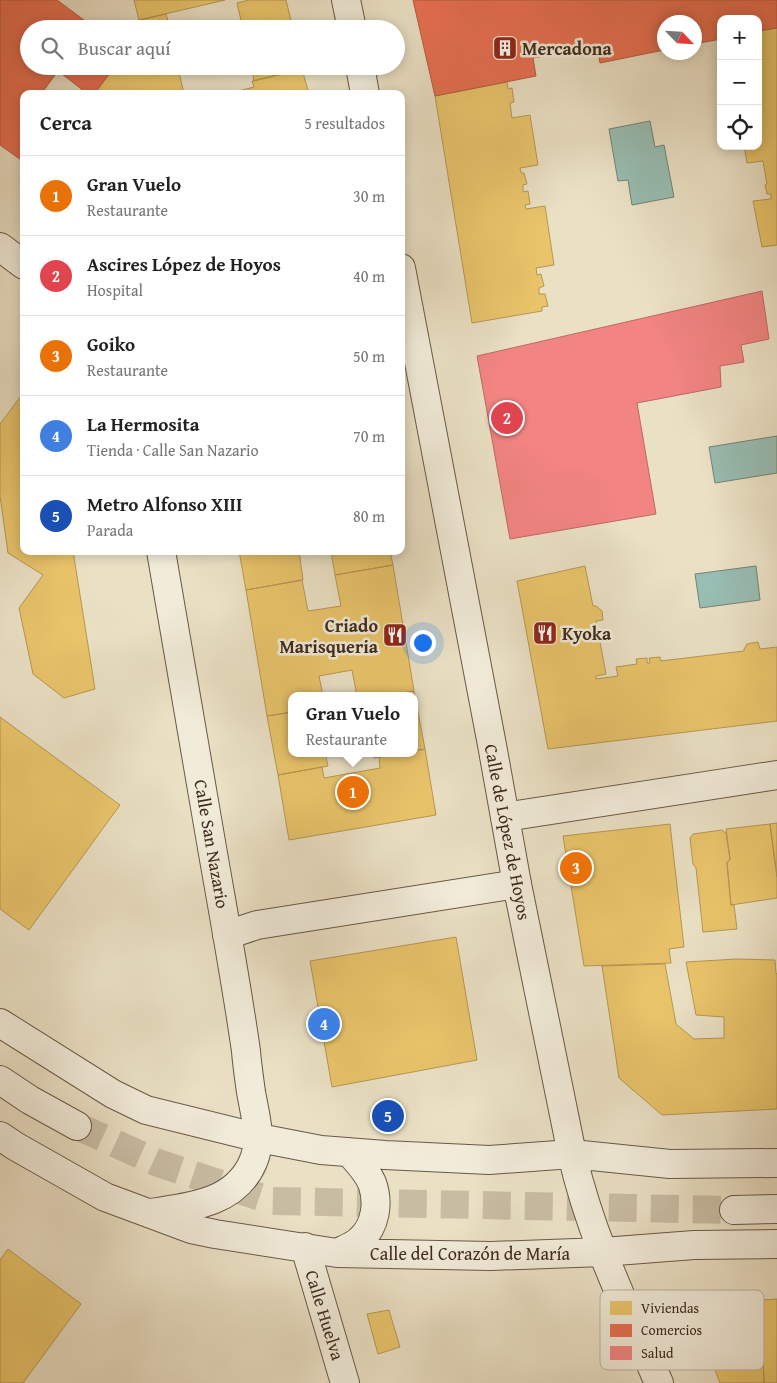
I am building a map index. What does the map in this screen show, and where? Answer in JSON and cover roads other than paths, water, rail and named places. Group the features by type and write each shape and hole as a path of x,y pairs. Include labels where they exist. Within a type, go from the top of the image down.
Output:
{"street":[{"path":"346,0 350,20"},
{"path":"362,75 364,90"},
{"path":"0,247 20,262"},
{"name":"Calle de López de Hoyos","path":"405,289 506,817 517,884 572,1154 578,1178 603,1252 619,1290"},
{"name":"Calle San Nazario","path":"162,555 228,935 259,1138"},
{"path":"506,817 777,775"},
{"path":"228,935 258,925 517,884"},
{"path":"0,1023 114,1094 146,1110 259,1138 321,1150 488,1160 572,1154 670,1164 777,1163"},
{"path":"0,1080 30,1100 77,1126"},
{"name":"Calle del Corazón de María","path":"0,1136 104,1197 191,1229 337,1253 491,1256 603,1252 694,1245 777,1244"},
{"name":"Calle del Corazón de María","path":"147,1213 189,1207 209,1202 227,1194 242,1180 253,1163 258,1149 259,1138"},
{"name":"Calle del Corazón de María","path":"337,1253 360,1240 370,1228 375,1212 375,1194 372,1182 349,1152"},
{"path":"734,1210 777,1209"},
{"name":"Calle Huelva","path":"305,1247 345,1383"},
{"name":"Calle de López de Hoyos","path":"653,1370 659,1383"}],"water":[{"path":"650,121 655,147 664,145 674,197 632,205 628,180 618,181 609,129"},
{"path":"777,436 777,473 715,483 709,447"},
{"path":"756,566 760,600 700,608 695,574"}],"tunnel":[{"path":"77,1126 158,1163 272,1201 734,1210"}],"place":[{"name":"Mercadona","path":"505,48"},
{"name":"Ascires López de Hoyos","path":"507,418"},
{"name":"Kyoka","path":"545,633"},
{"name":"Criado Marisqueria","path":"395,635"},
{"name":"Gran Vuelo","path":"353,792"},
{"name":"Goiko","path":"576,868"},
{"name":"La Hermosita","path":"324,1024"},
{"name":"Metro Alfonso XIII","path":"388,1116"}]}
